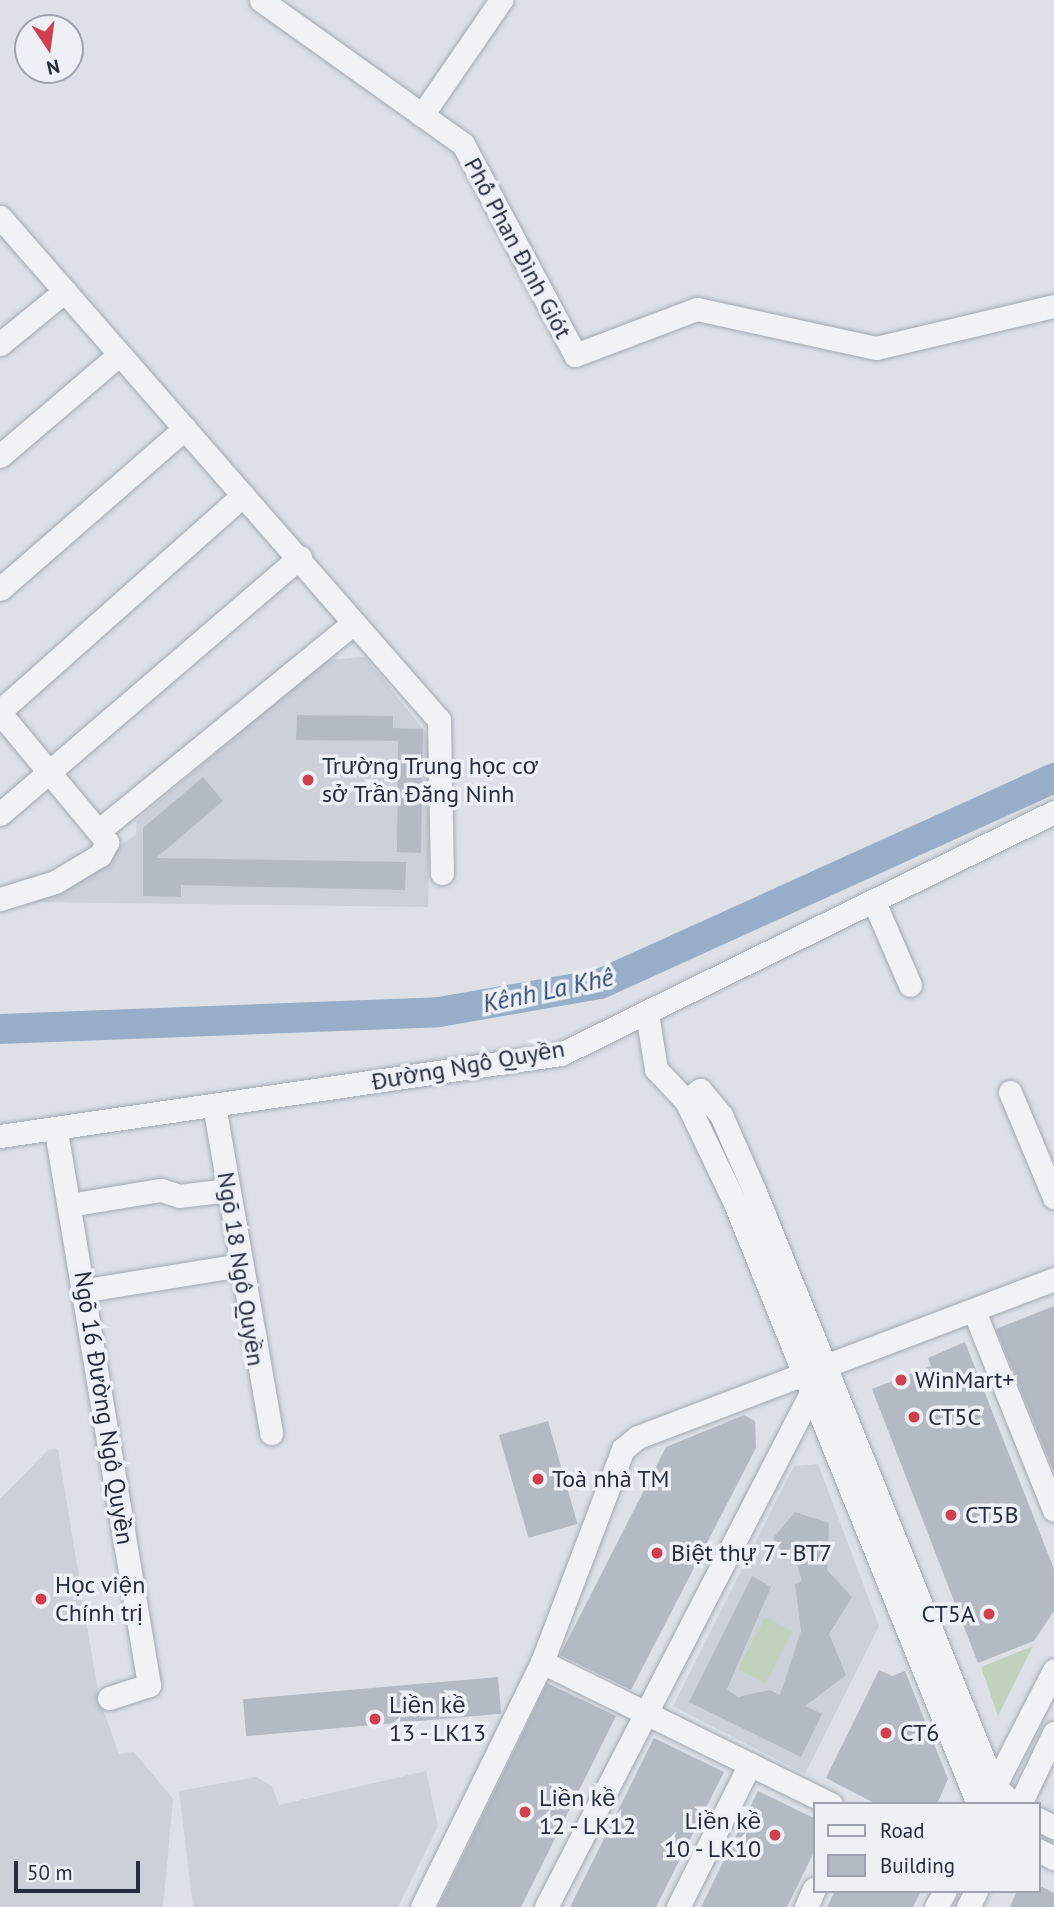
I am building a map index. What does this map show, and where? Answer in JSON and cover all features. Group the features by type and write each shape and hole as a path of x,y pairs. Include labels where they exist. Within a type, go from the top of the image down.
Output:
{"street":[{"name":"Phố Phan Đình Giót","path":"261,0 464,144 575,355 697,309 876,348 1054,306"},
{"path":"422,115 501,0"},
{"path":"0,216 300,557 352,623 439,720 442,873"},
{"path":"0,344 65,291"},
{"path":"0,456 120,354"},
{"path":"0,589 185,428"},
{"path":"0,899 55,882 100,855 107,842 102,828 0,712 243,495"},
{"path":"0,814 53,772 300,557"},
{"path":"102,828 352,623"},
{"name":"Đường Ngô Quyền","path":"0,1136 56,1131 552,1056 647,1014 875,904 1054,812"},
{"path":"875,904 910,985"},
{"path":"647,1014 656,1069 685,1101 734,1201 806,1387 977,1802"},
{"path":"685,1101 707,1092 722,1115 990,1795 1008,1802"},
{"path":"1010,1092 1054,1197"},
{"name":"Ngõ 18 Ngô Quyền","path":"214,1105 271,1433"},
{"name":"Ngõ 16 Đường Ngô Quyền","path":"56,1131 86,1290 149,1685 109,1698"},
{"path":"69,1205 161,1190 179,1196 228,1190"},
{"path":"86,1290 241,1265"},
{"path":"546,1907 648,1714 806,1387 823,1368 1054,1279"},
{"path":"974,1311 1054,1510"},
{"path":"422,1907 542,1662 623,1449 638,1437 806,1387"},
{"path":"542,1662 827,1802"},
{"path":"990,1795 1054,1670"},
{"path":"1021,1802 1054,1733"},
{"path":"678,1907 750,1764"}],"shaded area":[{"name":"Trường Trung học cơ sở Trần Đăng Ninh","path":"365,657 431,739 428,907 35,902 136,835 137,820 326,660"},
{"name":"Học viện Chính trị","path":"58,1449 99,1698 119,1754 134,1752 173,1799 163,1907 0,1907 0,1499 48,1450"},
{"path":"818,1464 879,1626 805,1774 673,1706 794,1466"},
{"path":"426,1771 438,1826 398,1907 193,1907 179,1791 256,1777 272,1786 279,1805"}],"green space":[{"path":"765,1617 793,1631 766,1684 738,1670"},
{"path":"1033,1646 998,1716 981,1667"}],"building":[{"path":"297,715 393,716 393,728 423,729 421,853 397,852 398,741 296,740"},
{"path":"203,777 223,801 156,858 406,862 405,890 181,885 181,897 143,896 143,828"},
{"path":"1054,1306 1054,1472 996,1329"},
{"path":"965,1342 1054,1569 1054,1611 1034,1641 978,1663 872,1389 931,1366 928,1358"},
{"name":"Biệt thự 7 - BT7","path":"744,1415 755,1421 756,1448 631,1690 560,1655 666,1447"},
{"name":"Toà nhà TM","path":"548,1421 577,1524 528,1538 499,1435"},
{"path":"795,1512 829,1523 827,1570 852,1597 829,1634 846,1675 805,1706 822,1714 801,1757 689,1702 752,1576 771,1587 727,1689 738,1697 770,1690 780,1695 801,1631 795,1584 802,1581 791,1546 786,1557 773,1538"},
{"name":"CT6","path":"879,1670 892,1676 905,1671 948,1779 938,1802 872,1802 826,1778"},
{"name":"Liền kề 13 - LK13","path":"498,1677 501,1714 246,1736 243,1699"},
{"name":"Liền kề 12 - LK12","path":"547,1683 616,1716 521,1907 438,1907"},
{"path":"654,1738 724,1772 656,1907 570,1907"},
{"name":"Liền kề 10 - LK10","path":"758,1791 813,1818 813,1854 787,1907 701,1907"},
{"path":"1040,1886 1054,1893 1054,1907 1010,1907 1016,1893 1040,1893"},
{"path":"834,1893 920,1893 913,1907 827,1907"}],"waterway":[{"name":"Kênh La Khê","path":"0,1029 439,1012 600,984 1054,778"}],"place":[{"name":"Trường Trung học cơ sở Trần Đăng Ninh","path":"308,780"},
{"name":"WinMart+","path":"901,1380"},
{"name":"CT5C","path":"914,1417"},
{"name":"Toà nhà TM","path":"538,1479"},
{"name":"CT5B","path":"951,1515"},
{"name":"Biệt thự 7 - BT7","path":"657,1553"},
{"name":"Học viện Chính trị","path":"41,1599"},
{"name":"CT5A","path":"989,1614"},
{"name":"Liền kề 13 - LK13","path":"375,1719"},
{"name":"CT6","path":"886,1733"},
{"name":"Liền kề 12 - LK12","path":"525,1812"},
{"name":"Liền kề 10 - LK10","path":"775,1835"}]}
